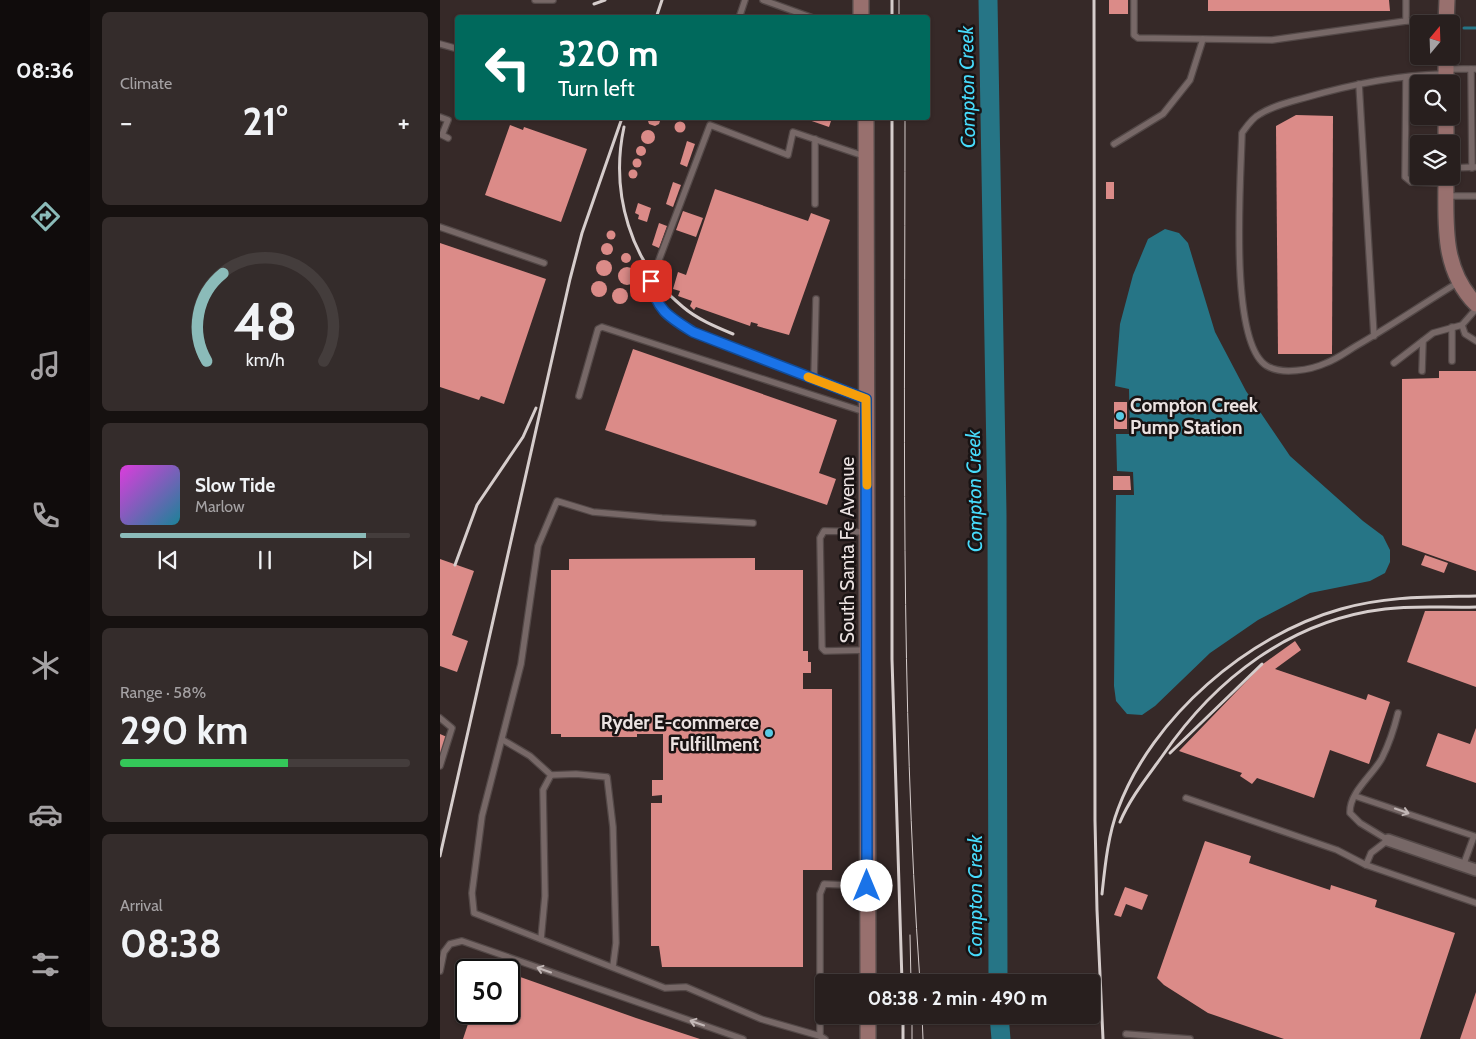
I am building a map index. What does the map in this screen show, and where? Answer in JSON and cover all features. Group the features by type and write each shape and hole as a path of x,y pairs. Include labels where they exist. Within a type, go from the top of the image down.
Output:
{"main road":[{"path":"861,0 861,15"},
{"path":"1446,15 1447,0"},
{"name":"South Santa Fe Avenue","path":"866,120 868,974"},
{"path":"1446,185 1448,256 1459,282 1476,304"},
{"path":"868,1024 868,1039"}],"street":[{"path":"1388,840 1476,870"}],"lane":[{"path":"535,0 553,0"},
{"path":"740,15 745,0"},
{"path":"763,0 805,15"},
{"path":"1134,0 1135,37 1272,40 1410,21"},
{"path":"1406,0 1406,21"},
{"path":"1114,144 1163,114 1190,80 1204,39"},
{"path":"440,44 455,48"},
{"path":"1459,282 1326,364 1300,370 1281,370 1266,366 1255,354 1248,333 1239,277 1242,133 1259,114 1279,105 1359,84 1446,71 1474,69 1474,168 1460,168"},
{"path":"1406,77 1405,177 1410,181"},
{"path":"1359,84 1374,336"},
{"path":"440,117 448,120 442,135 448,138"},
{"path":"866,157 793,132 788,155 710,125 651,281 654,299 670,318 693,332 814,379 867,406"},
{"path":"815,139 815,204"},
{"path":"1446,185 1476,196"},
{"path":"440,227 544,263"},
{"path":"814,379 816,299"},
{"path":"1394,363 1433,332 1462,325 1476,308"},
{"path":"1462,325 1465,334 1476,341"},
{"path":"579,396 598,330 602,326 867,406"},
{"path":"1452,326 1452,361"},
{"path":"1422,341 1422,371"},
{"path":"753,523 593,512 557,501 538,546 521,664 482,816 472,893 474,913 666,988 686,987 761,1019 822,1037 821,887 824,884 867,886"},
{"path":"867,532 824,531 820,538 820,548 822,648 825,651 867,650"},
{"path":"1366,865 1370,853 1388,840 1353,817 1350,808 1381,760 1392,735 1398,714"},
{"path":"440,718 452,728 440,766"},
{"path":"503,740 530,756 552,775 576,774 607,778 613,827 616,943 613,966"},
{"path":"541,939 545,887 543,790 552,775"},
{"path":"1356,796 1474,836 1463,866"},
{"path":"1186,798 1338,850 1366,865 1476,903"},
{"path":"440,971 444,952 450,944 462,942 743,1039"},
{"path":"1126,1034 1190,1039"}],"water":[{"path":"1165,229 1179,233 1188,243 1215,332 1246,391 1290,456 1363,521 1383,536 1390,550 1390,562 1385,573 1370,581 1310,593 1258,620 1210,653 1155,706 1142,715 1127,714 1116,701 1114,686 1116,495 1134,495 1133,472 1117,471 1116,434 1130,434 1129,389 1115,386 1120,324 1133,275 1148,239"}],"building":[{"path":"1109,0 1128,0 1128,14 1109,14"},
{"path":"1208,0 1389,0 1390,11 1208,11"},
{"path":"1296,115 1333,116 1332,354 1278,354 1276,126"},
{"path":"648,120 660,120 659,124 655,126 649,124"},
{"path":"809,120 831,120 829,127"},
{"path":"680,121 686,127 680,133 674,127"},
{"path":"510,125 523,130 524,127 587,149 561,222 485,195"},
{"path":"648,130 653,132 655,137 653,142 648,144 643,142 641,137 643,132"},
{"path":"687,141 695,144 687,167 680,164"},
{"path":"641,146 646,151 641,156 636,151"},
{"path":"637,158 642,163 637,168 632,163"},
{"path":"633,169 638,174 633,179 628,174"},
{"path":"673,182 681,185 673,207 666,204"},
{"path":"1106,182 1114,182 1114,199 1106,199"},
{"path":"715,189 808,221 811,213 830,220 789,335 757,326 758,324 751,322 750,326 696,307 694,310 690,306 692,301 678,296 680,291 673,289 678,272 686,275"},
{"path":"638,203 651,208 647,222 638,219 639,215 635,213"},
{"path":"683,211 703,218 696,237 676,230"},
{"path":"659,223 667,226 659,248 652,245"},
{"path":"611,230 616,235 611,240 606,235"},
{"path":"440,243 546,279 504,404 481,396 479,400 440,387"},
{"path":"605,243 609,243 613,249 609,255 605,255 601,251 601,247"},
{"path":"626,253 631,258 626,263 621,258"},
{"path":"601,260 607,260 612,265 610,274 601,276 596,271 596,265"},
{"path":"627,267 633,270 636,276 633,282 627,285 621,282 618,276 621,270"},
{"path":"596,281 602,281 607,286 605,295 596,297 591,292 591,286"},
{"path":"620,288 626,290 628,296 626,302 620,304 614,302 612,296 614,290"},
{"path":"633,349 837,420 819,473 836,479 827,505 605,430"},
{"path":"1439,371 1476,371 1476,571 1402,545 1402,379 1439,378"},
{"name":"Compton Creek Pump Station","path":"1114,402 1127,402 1127,429 1114,429"},
{"path":"1113,476 1130,476 1131,490 1113,490"},
{"path":"1425,555 1448,563 1444,573 1421,565"},
{"path":"755,558 755,570 803,570 803,651 808,651 811,673 803,673 803,689 832,689 832,870 803,870 803,967 662,967 659,946 651,946 651,803 662,803 662,795 652,796 652,780 663,780 663,734 637,734 637,737 561,737 561,734 551,734 551,570 569,570 569,559"},
{"path":"440,559 474,571 452,635 468,641 457,672 440,666"},
{"path":"1425,611 1476,611 1476,687 1407,662"},
{"path":"1295,641 1301,650 1275,669 1366,700 1368,694 1390,702 1369,764 1330,750 1314,798 1257,778 1252,784 1240,776 1242,773 1179,751 1263,664"},
{"path":"1476,728 1476,783 1426,766 1438,733 1470,744"},
{"path":"440,734 447,737 440,756"},
{"path":"1205,841 1251,856 1249,863 1330,890 1331,885 1377,900 1375,907 1455,933 1420,1039 1284,1039 1208,1013 1164,985 1157,978"},
{"path":"1125,887 1148,895 1142,910 1126,904 1121,917 1114,915"},
{"path":"520,977 700,1039 463,1039 468,1024 520,1024"},
{"path":"1476,992 1476,1039 1460,1039"}],"waterway":[{"name":"Compton Creek","path":"988,0 997,514 998,974"},
{"path":"1464,28 1476,28"},
{"name":"Compton Creek","path":"1000,1024 1001,1039"}],"tram line":[{"path":"899,0 899,15"},
{"path":"905,120 904,442 906,658 909,766 920,974"},
{"path":"910,935 911,974"},
{"path":"912,1024 912,1039"},
{"path":"922,1024 923,1039"}],"railway":[{"path":"594,4 605,0"},
{"path":"657,15 662,0"},
{"path":"892,0 892,15"},
{"path":"1094,0 1095,821 1103,1039"},
{"path":"440,856 570,279 582,233 621,120"},
{"path":"892,120 892,659 902,974"},
{"path":"624,127 620,152 620,176 628,225 637,248 649,270 665,290 683,307 700,319 733,334"},
{"path":"455,565 477,505 523,437 536,408"},
{"path":"1102,894 1107,851 1112,829 1118,809 1134,775 1154,743 1179,712 1207,684 1239,659 1272,638 1306,621 1341,609 1391,599 1476,596"},
{"path":"1120,822 1145,779 1184,727 1206,702 1231,678 1287,640 1318,626 1351,615 1385,609 1476,607"},
{"path":"1170,753 1262,664"},
{"path":"903,1024 903,1039"}],"slow traffic":[{"path":"808,377 866,399 867,485"}],"place":[{"name":"Compton Creek Pump Station","path":"1120,416"},
{"name":"Ryder E-commerce Fulfillment","path":"769,733"}],"route":[{"path":"651,281 654,299 670,318 693,332 866,399 867,886"}]}
